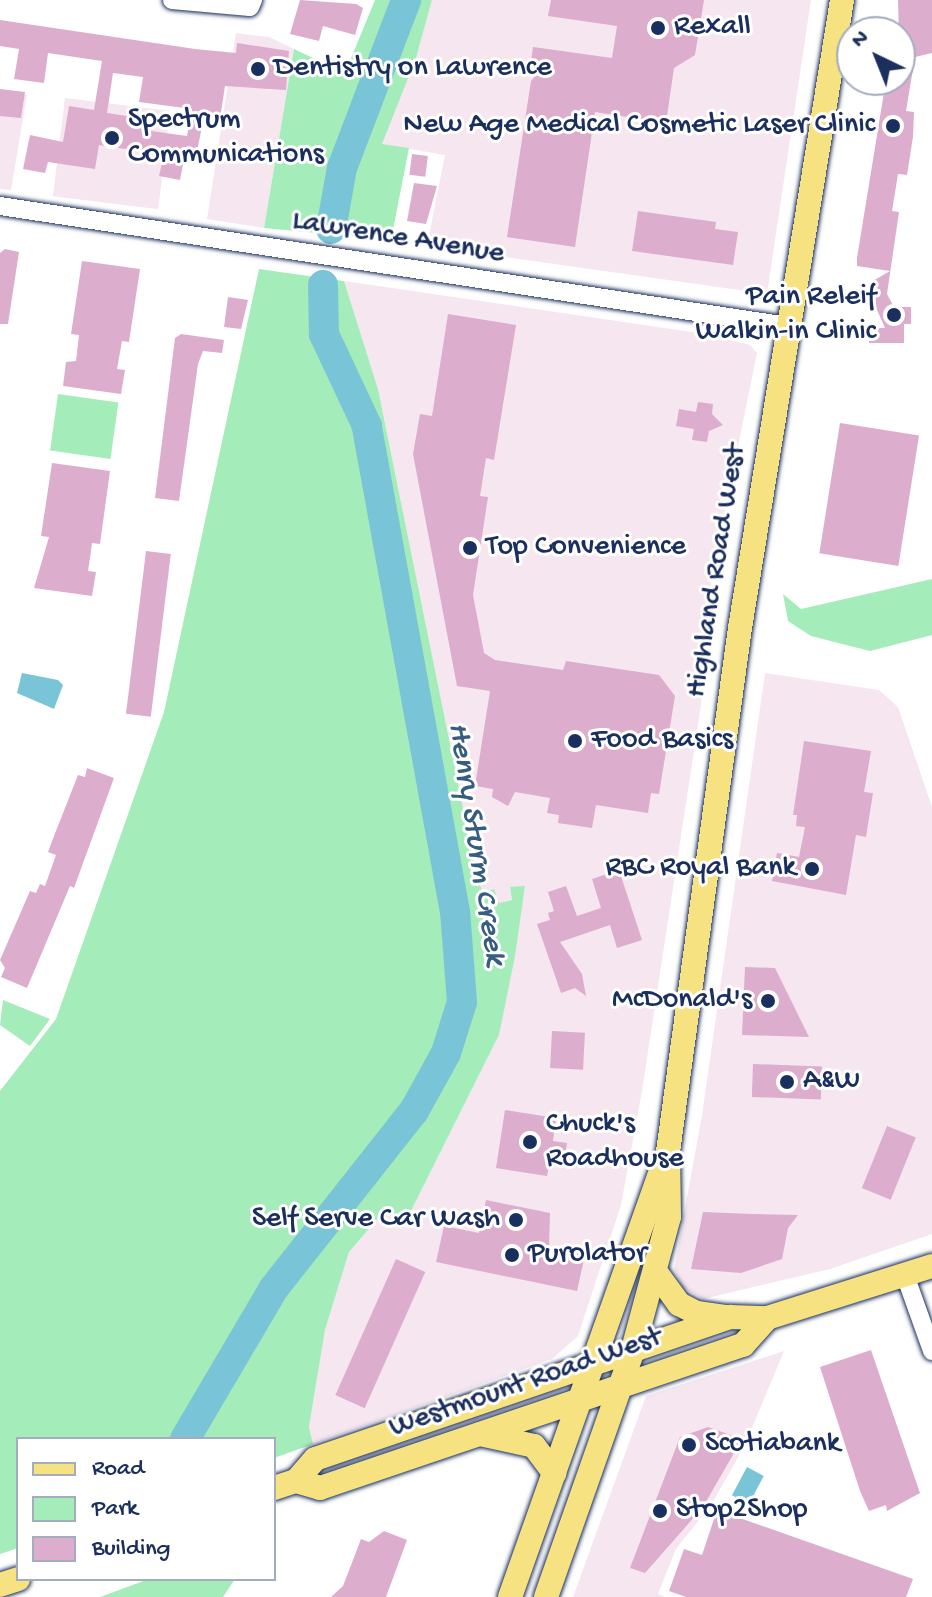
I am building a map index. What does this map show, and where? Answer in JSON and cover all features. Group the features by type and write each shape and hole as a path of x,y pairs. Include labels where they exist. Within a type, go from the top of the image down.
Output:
{"main road":[{"name":"Highland Road West","path":"546,1597 632,1353 669,1217 668,1152 788,326 842,0"},
{"name":"Highland Road West","path":"510,1597 595,1365 641,1218 668,1152"},
{"name":"Westmount Road West","path":"285,1484 315,1459 730,1317 767,1318 932,1266"},
{"path":"655,1271 679,1304 697,1313 730,1317"},
{"name":"Westmount Road West","path":"285,1484 320,1488 581,1397 743,1345 767,1318"},
{"path":"477,1434 534,1446 554,1473"}],"street":[{"path":"172,0 251,4"},
{"name":"Lawrence Avenue","path":"0,206 788,326"},
{"path":"905,1275 932,1351"}],"shaded area":[{"path":"432,0 811,0 767,294 427,246 445,155 381,144 416,58"},
{"path":"236,33 269,37 294,49 264,228 207,219"},
{"path":"0,91 27,95 11,190 0,189"},
{"path":"65,98 170,111 158,209 53,196"},
{"path":"344,281 712,335 750,345 757,353 712,574 701,705 642,1091 621,1205 578,1336 552,1359 313,1444 309,1427 325,1330 349,1252 380,1216 409,1215 499,1035 525,887 510,887 512,900 499,903 483,893 477,877 378,389"},
{"path":"765,673 879,690 898,707 932,807 932,1234 830,1269 703,1299 682,1287 674,1269 702,1115"},
{"path":"784,1351 744,1447 711,1505 676,1549 658,1594 665,1597 573,1597 646,1396"}],"green space":[{"path":"375,0 432,0 416,58 382,144 409,148 391,240 264,228 294,49 345,73"},
{"path":"259,269 344,281 378,389 477,877 483,893 494,889 499,903 512,900 510,887 525,886 499,1035 409,1215 380,1216 349,1252 325,1330 309,1427 313,1444 276,1457 276,1437 16,1437 16,1549 0,1554 0,1091 56,1019 164,712"},
{"path":"58,394 118,402 110,459 50,450"},
{"path":"932,579 932,635 870,651 811,636 788,621 783,594 801,609"},
{"path":"3,1000 50,1019 30,1046 0,1025"},
{"path":"144,1581 234,1581 223,1597 100,1597"}],"water":[{"path":"22,673 58,680 63,685 54,709 17,693"},
{"path":"747,1467 764,1476 749,1504 732,1495"}],"building":[{"path":"300,0 356,4 363,8 355,35 323,26 319,41 290,34"},
{"path":"551,0 704,0 695,55 674,68 666,123 595,112 575,247 507,237 531,81 541,69 531,61 533,47 612,58 617,26 548,16"},
{"path":"898,0 932,0 932,53 916,57 916,16 898,16"},
{"path":"0,20 195,49 236,53 237,43 289,51 286,90 225,86 220,119 204,117 197,151 186,149 180,180 159,176 164,155 99,145 95,169 48,162 45,173 23,169 30,135 63,142 69,106 94,110 102,61 48,53 44,83 14,79 19,49 0,46","holes":["113,73 143,77 139,102 192,109 187,136 144,130 146,119 107,113"]},
{"path":"0,89 25,92 21,118 0,116"},
{"path":"883,96 908,96 906,111 914,112 913,137 907,175 898,174 892,211 899,212 887,294 894,307 911,307 911,324 904,324 904,343 869,343 870,328 885,328 866,285 890,271 857,266"},
{"path":"412,154 428,156 425,177 409,175"},
{"path":"414,183 437,186 426,224 407,221"},
{"path":"638,211 716,222 715,229 738,232 733,265 632,251"},
{"path":"5,249 19,252 8,324 0,324 0,253"},
{"path":"82,261 140,269 129,342 122,341 117,369 125,370 121,394 63,386 66,362 76,361 79,335 71,334"},
{"path":"228,297 248,300 241,329 224,327"},
{"path":"448,314 516,325 494,460 486,458 480,496 488,497 473,595 484,653 495,660 563,670 566,661 659,675 675,696 659,794 651,793 648,813 596,805 592,828 558,823 559,815 547,813 550,798 515,792 508,806 492,797 493,789 475,786 490,691 457,686 413,454 420,414 432,416"},
{"path":"181,334 224,340 222,353 203,351 198,364 179,501 155,498 175,338"},
{"path":"698,402 713,404 712,414 723,425 709,431 707,442 692,440 694,429 676,426 679,409 696,412"},
{"path":"840,423 919,436 898,566 819,553"},
{"path":"52,463 110,471 100,544 92,543 88,571 96,572 92,596 34,588 49,537 41,536"},
{"path":"146,551 171,554 151,717 126,714"},
{"path":"804,741 871,751 864,792 873,793 866,837 856,835 846,895 772,881 777,853 799,857 805,827 796,826 797,815 793,815"},
{"path":"87,768 114,778 74,888 70,886 27,988 1,977 5,968 0,960 30,891 36,893 40,884 45,886 56,855 48,852 78,775 85,777"},
{"path":"619,870 642,940 617,948 610,925 560,942 582,974 586,996 575,988 561,993 537,924 550,920 548,913 554,911 548,892 566,886 577,916 601,908 592,879"},
{"name":"McDonald's","path":"745,967 775,968 809,1037 742,1035"},
{"path":"552,1031 585,1033 583,1070 550,1068"},
{"name":"A&W","path":"753,1064 822,1066 821,1099 752,1097"},
{"name":"Chuck's Roadhouse","path":"505,1110 556,1118 553,1141 567,1143 565,1156 551,1154 547,1176 496,1168"},
{"path":"887,1126 916,1138 891,1200 862,1188"},
{"path":"486,1200 550,1213 549,1247 585,1255 577,1291 436,1262 444,1226 479,1233"},
{"path":"703,1212 798,1215 788,1228 782,1259 741,1273 691,1269"},
{"path":"396,1259 425,1272 365,1408 335,1395"},
{"path":"871,1350 920,1493 887,1511 886,1505 869,1511 820,1367"},
{"path":"708,1427 742,1439 703,1507 645,1573 630,1568 680,1437"},
{"path":"717,1510 913,1579 906,1597 686,1597 669,1591 684,1549 702,1555"},
{"path":"384,1531 407,1540 386,1597 331,1597 343,1586 361,1539 369,1542"}],"waterway":[{"name":"Henry Sturm Creek","path":"331,229 342,168 406,0"},
{"name":"Henry Sturm Creek","path":"186,1437 274,1288 414,1111 446,1053 462,1002 455,912 367,426 324,334 323,285"}],"place":[{"name":"Rexall","path":"658,28"},
{"name":"Dentistry on Lawrence","path":"258,69"},
{"name":"New Age Medical Cosmetic Laser Clinic","path":"893,126"},
{"name":"Spectrum Communications","path":"112,138"},
{"name":"Pain Releif Walkin-in Clinic","path":"894,315"},
{"name":"Top Convenience","path":"470,548"},
{"name":"Food Basics","path":"575,741"},
{"name":"RBC Royal Bank","path":"812,869"},
{"name":"McDonald's","path":"768,1001"},
{"name":"A&W","path":"787,1082"},
{"name":"Chuck's Roadhouse","path":"530,1142"},
{"name":"Self Serve Car Wash","path":"516,1220"},
{"name":"Purolator","path":"512,1255"},
{"name":"Scotiabank","path":"689,1445"},
{"name":"Stop2Shop","path":"660,1511"}]}
